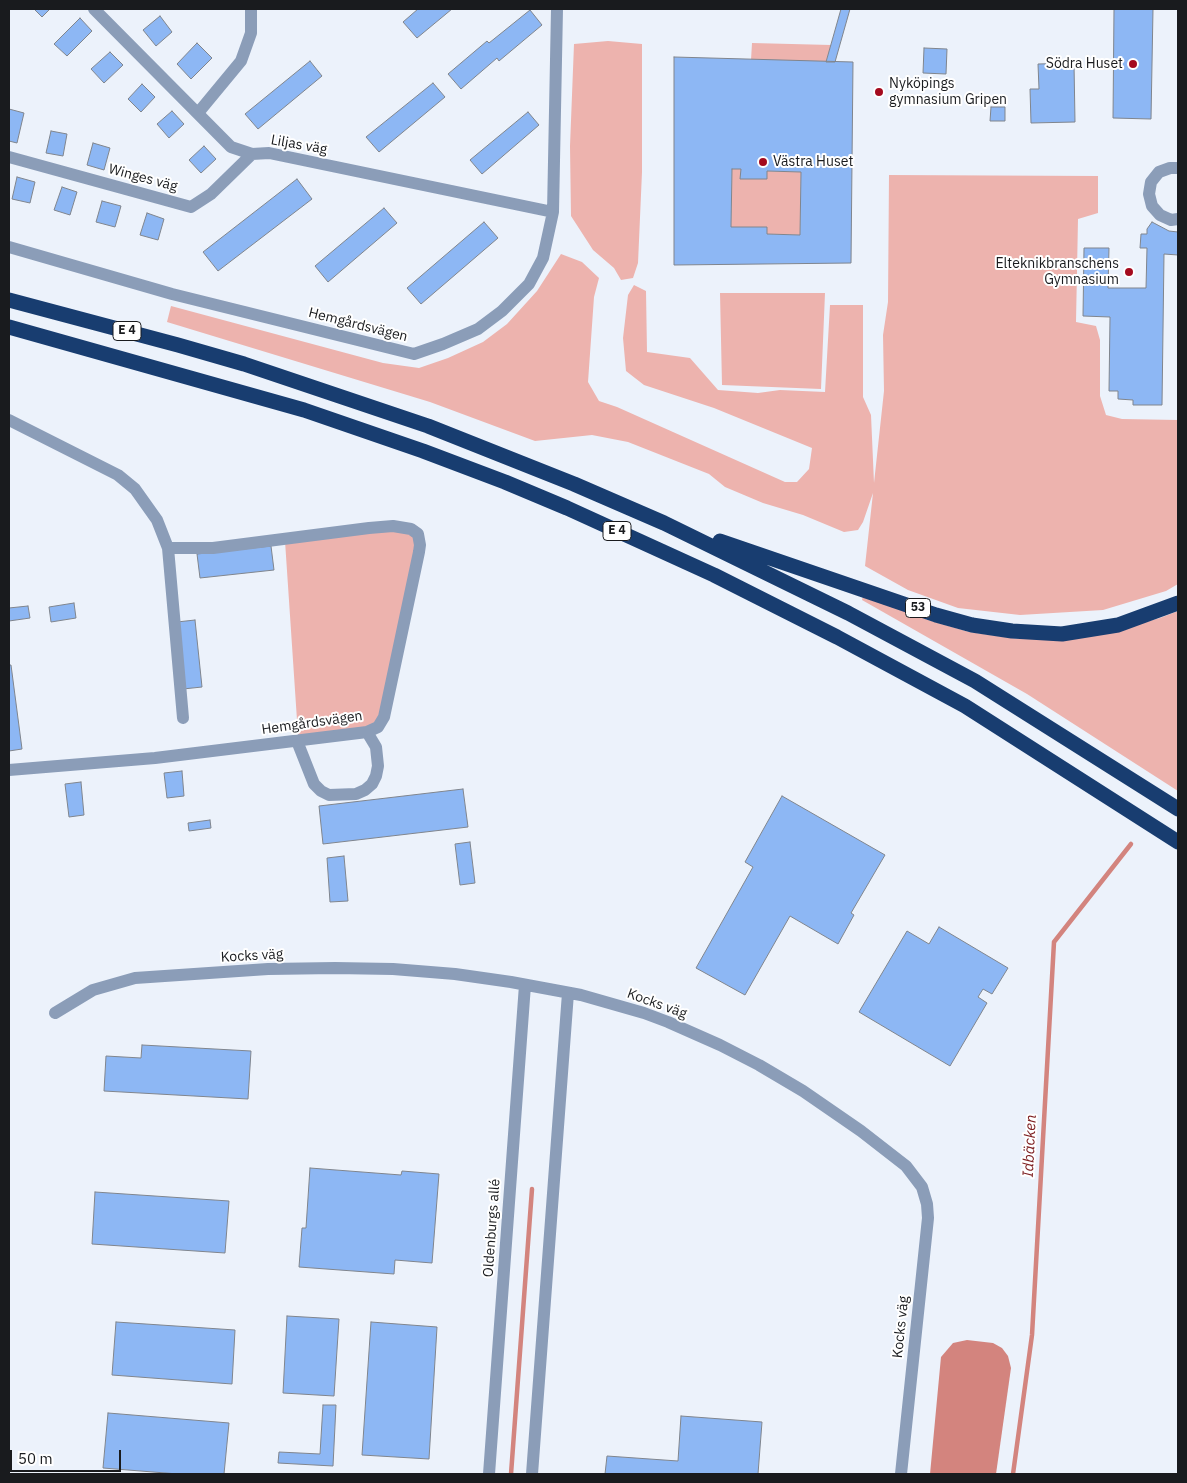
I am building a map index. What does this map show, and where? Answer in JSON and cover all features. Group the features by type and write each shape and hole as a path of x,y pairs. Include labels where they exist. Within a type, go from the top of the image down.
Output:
{"highway":[{"name":"E 4","path":"9,300 178,344 244,364 428,426 515,459 664,523 848,613 975,681 1178,809"},
{"name":"E 4","path":"9,327 304,410 423,451 505,482 566,508 714,575 871,655 965,706 1178,842"},
{"name":"53","path":"664,523 936,615 972,625 1062,634 1118,624 1178,603"}],"street":[{"name":"Liljas väg","path":"94,9 231,147 252,154 269,154 553,212"},
{"path":"198,113 241,62 251,33 250,9"},
{"name":"Hemgårdsvägen","path":"9,247 172,294 414,354 478,329 502,311 529,284 543,258 553,212 557,9"},
{"name":"Winges väg","path":"9,157 191,207 211,194 252,154"},
{"path":"1178,168 1170,168 1159,172 1151,182 1148,194 1152,206 1160,215 1165,218 1178,220"},
{"path":"9,420 118,475 135,489 157,520 168,548 183,718"},
{"name":"Hemgårdsvägen","path":"9,770 155,758 367,732 378,727 384,717 419,552 418,534 411,529 393,526 213,548 168,548"},
{"path":"298,740 314,784 320,791 329,794 356,794 372,784 378,766 376,747 367,732"},
{"name":"Kocks väg","path":"55,1013 93,990 135,978 268,969 393,969 455,974 525,984 605,1001 652,1016 720,1045 759,1065 803,1091 861,1131 906,1166 922,1188 927,1204 928,1218 901,1474"},
{"name":"Oldenburgs allé","path":"489,1474 525,984"},
{"path":"532,1474 568,993"}],"shaded area":[{"path":"608,41 642,44 642,172 638,263 633,278 621,280 614,268 593,250 571,216 570,146 574,44"},
{"path":"752,43 831,45 826,62 751,60"},
{"path":"732,169 741,169 741,179 767,179 767,171 801,172 800,235 767,234 767,227 731,227"},
{"path":"889,175 1098,176 1098,213 1078,219 1076,322 1096,326 1100,340 1100,396 1106,415 1122,419 1178,420 1178,584 1166,591 1103,610 1020,615 958,608 908,590 865,566 873,493 863,522 858,530 844,532 803,515 763,503 725,487 709,474 628,442 592,435 535,441 430,402 167,322 171,306 383,363 419,368 448,358 483,342 507,324 537,291 561,254 582,262 599,278 594,297 588,382 599,401 617,407 785,482 797,482 809,469 812,448 714,408 644,385 626,371 623,338 628,295 634,285 646,291 647,352 690,358 718,390 758,393 780,390 825,392 830,305 863,305 863,397 871,415 874,483 884,391 883,335 888,302"},
{"path":"720,293 825,293 821,389 722,385"},
{"path":"372,530 410,533 417,539 381,714 371,727 298,735 285,541"},
{"path":"863,596 928,620 969,632 1019,639 1062,639 1118,630 1178,611 1178,791 1027,694 862,600"},
{"path":"967,1340 993,1343 1002,1348 1008,1356 1011,1368 996,1474 930,1474 941,1357 953,1343"}],"building":[{"path":"34,9 50,9 42,17"},
{"path":"418,9 452,9 417,38 403,22"},
{"path":"841,9 850,9 835,62 826,62"},
{"name":"Södra Huset","path":"1114,9 1153,9 1151,119 1113,118"},
{"path":"530,10 542,25 499,61 497,58 461,89 448,74 487,41 489,43"},
{"path":"160,16 172,32 156,46 143,30"},
{"path":"80,18 92,31 67,56 54,44"},
{"path":"197,43 212,58 191,79 177,64"},
{"path":"924,48 947,49 946,74 923,73"},
{"path":"110,52 123,65 104,83 91,69"},
{"name":"Västra Huset","path":"674,57 853,62 851,263 674,265","holes":["732,169 741,169 740,179 767,179 767,171 801,172 800,235 767,234 767,227 731,227"]},
{"path":"310,61 322,76 258,129 245,114"},
{"path":"1074,63 1075,122 1031,123 1030,89 1039,89 1038,64"},
{"path":"433,83 445,97 379,152 366,137"},
{"path":"142,84 155,97 141,112 128,99"},
{"path":"991,107 1005,107 1005,121 990,121"},
{"path":"9,109 24,113 17,143 9,141"},
{"path":"172,111 184,124 169,138 157,124"},
{"path":"528,112 539,125 482,174 470,160"},
{"path":"51,131 67,134 63,156 46,153"},
{"path":"93,143 110,148 104,170 87,165"},
{"path":"204,146 216,159 201,173 189,160"},
{"path":"17,177 35,182 30,203 12,199"},
{"path":"297,179 312,199 218,271 203,252"},
{"path":"62,187 77,192 70,215 54,210"},
{"path":"102,201 121,206 115,227 96,222"},
{"path":"384,208 397,223 328,282 315,266"},
{"path":"147,213 164,219 158,240 140,235"},
{"path":"484,222 498,238 421,304 407,288"},
{"path":"1152,222 1169,231 1178,232 1178,255 1164,254 1162,405 1133,405 1133,400 1118,399 1118,391 1109,391 1110,317 1083,316 1084,248 1109,248 1108,288 1146,288 1147,248 1140,248 1141,234 1147,234 1147,229"},
{"path":"271,546 274,570 200,578 197,554"},
{"path":"74,603 76,618 51,622 49,607"},
{"path":"28,606 30,618 9,621 9,608"},
{"path":"195,620 202,687 183,689 177,622"},
{"path":"9,665 11,665 22,749 9,751"},
{"path":"182,771 184,796 167,798 164,773"},
{"path":"81,782 84,815 69,817 65,784"},
{"path":"463,789 468,827 323,844 319,806"},
{"path":"782,796 885,855 851,913 854,915 838,944 790,916 745,995 696,968 753,867 745,862"},
{"path":"210,820 211,828 189,831 188,823"},
{"path":"470,842 475,883 460,885 455,844"},
{"path":"344,856 348,901 330,902 327,858"},
{"path":"939,927 1008,968 992,994 983,989 978,997 987,1003 950,1066 859,1012 907,931 929,944"},
{"path":"142,1045 251,1051 248,1099 104,1091 106,1056 141,1058"},
{"path":"310,1168 401,1175 402,1171 439,1174 432,1263 395,1260 394,1274 299,1267 302,1228 306,1228"},
{"path":"95,1192 229,1201 225,1253 92,1244"},
{"path":"287,1316 339,1319 334,1396 283,1393"},
{"path":"116,1322 235,1330 232,1384 112,1375"},
{"path":"371,1322 437,1327 429,1459 362,1455"},
{"path":"323,1405 336,1405 333,1466 278,1463 279,1452 320,1454"},
{"path":"108,1413 229,1423 224,1474 178,1474 103,1468"},
{"path":"681,1416 762,1422 758,1474 605,1474 607,1456 678,1461"}],"waterway":[{"name":"Idbäcken","path":"1013,1474 1032,1335 1054,942 1131,844"},
{"path":"511,1474 532,1189"}],"place":[{"name":"Södra Huset","path":"1133,64"},
{"name":"Nyköpings gymnasium Gripen","path":"879,92"},
{"name":"Västra Huset","path":"763,162"},
{"name":"Elteknikbranschens Gymnasium","path":"1129,272"}]}
